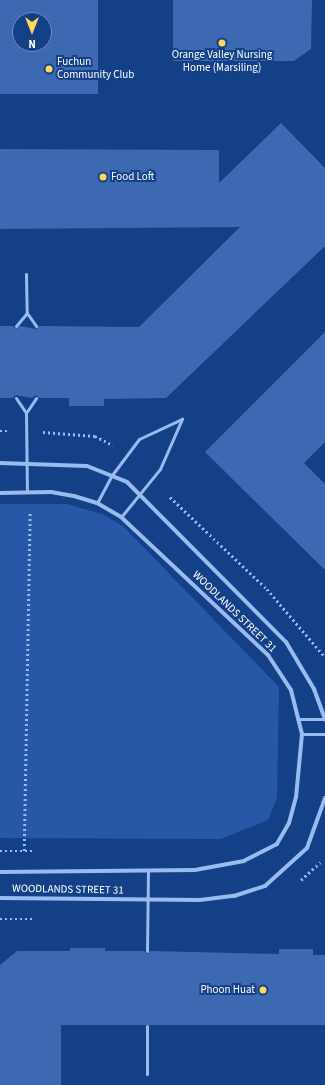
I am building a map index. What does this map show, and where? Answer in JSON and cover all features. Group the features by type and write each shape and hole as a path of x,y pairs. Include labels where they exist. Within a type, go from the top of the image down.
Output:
{"street":[{"name":"WOODLANDS STREET 31","path":"0,463 87,466 112,475 141,494 286,642 314,689 325,719"},
{"name":"WOODLANDS STREET 31","path":"0,492 51,492 97,503 121,518 268,655 291,690 300,719 302,734 296,797 289,823 277,844 244,861 195,870 0,872"},
{"name":"WOODLANDS STREET 31","path":"0,898 200,900 234,896 265,886 307,848 325,798"}],"lane":[{"path":"26,274 27,313 36,326"},
{"path":"16,326 27,313"},
{"path":"16,398 26,413 27,492"},
{"path":"26,413 36,398"},
{"path":"97,503 112,475 139,439 182,419 160,469 121,518"},
{"path":"300,719 325,719"},
{"path":"302,734 325,734"},
{"path":"147,951 148,871"},
{"path":"147,1026 147,1074"}],"path":[{"path":"0,431 95,436 127,455"},
{"path":"152,480 267,589 325,657"},
{"path":"24,851 30,505"},
{"path":"0,851 37,851"},
{"path":"0,920 35,919"}],"shaded area":[{"path":"0,504 67,504 102,514 123,526 279,687 277,798 268,820 221,839 0,838"}],"building":[{"name":"Fuchun Community Club","path":"0,0 98,0 98,94 0,94"},
{"name":"Orange Valley Nursing Home (Marsiling)","path":"173,0 312,0 311,49 294,61 173,61"},
{"path":"281,123 325,168 325,246 166,398 104,399 104,406 69,406 69,398 39,398 36,395 32,398 16,395 13,398 0,398 0,326 13,326 16,329 20,326 36,329 39,326 139,327 240,227 0,229 0,149 219,150 219,183"},
{"path":"325,332 325,442 304,463 325,484 325,570 205,452"},
{"path":"70,948 105,948 105,951 144,951 147,954 150,951 279,954 279,949 313,949 313,955 325,955 325,1025 61,1025 61,1085 0,1085 0,965 17,951 70,951"}],"place":[{"name":"Orange Valley Nursing Home (Marsiling)","path":"222,43"},
{"name":"Fuchun Community Club","path":"49,69"},
{"name":"Food Loft","path":"103,177"},
{"name":"Phoon Huat","path":"263,990"}]}
